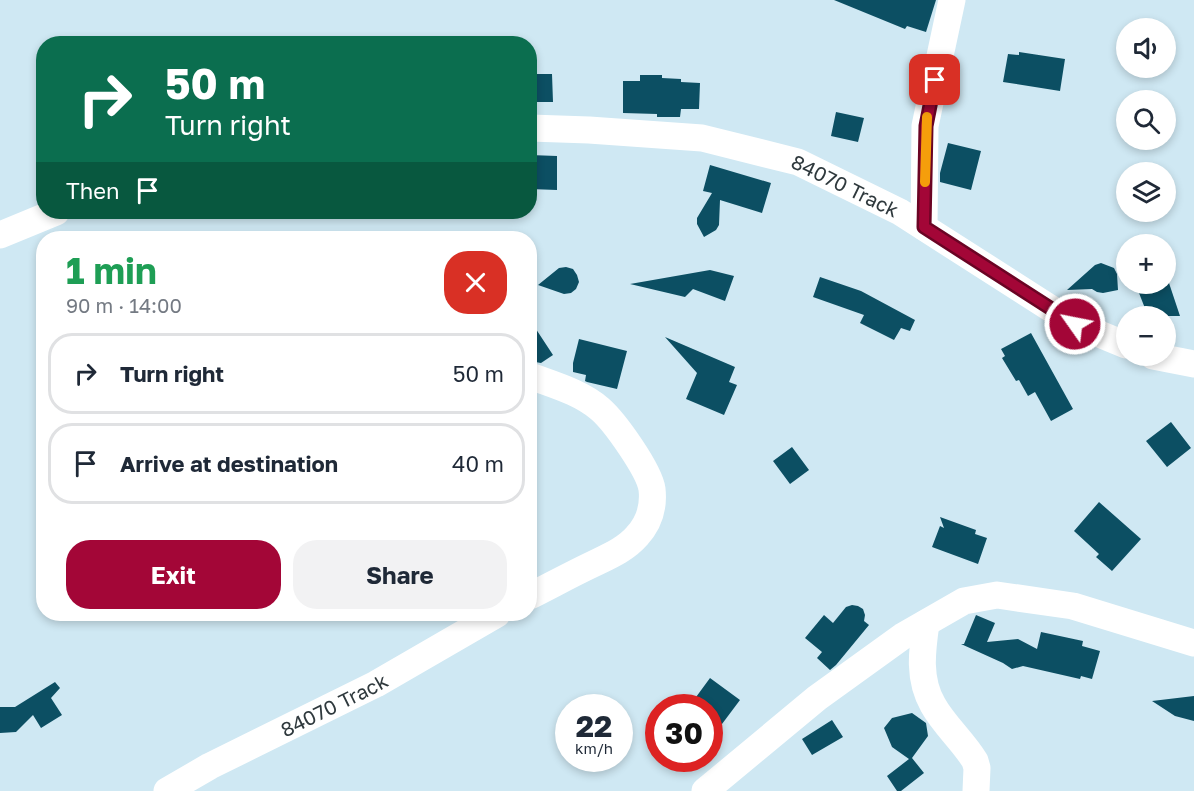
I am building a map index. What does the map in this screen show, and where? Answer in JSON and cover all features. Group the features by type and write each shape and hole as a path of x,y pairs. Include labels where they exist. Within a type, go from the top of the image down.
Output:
{"street":[{"path":"924,227 926,126 952,0"},
{"name":"84070 Track","path":"537,128 702,138 798,162 900,212 1075,324 1116,341"},
{"path":"0,235 39,219"},
{"path":"1176,360 1194,364"},
{"path":"537,379 576,393 600,409 617,429 641,465 651,487 652,506 647,523 636,538 618,551 537,593"},
{"path":"705,791 817,698 903,636 964,601 997,595 1073,606 1194,643"},
{"name":"84070 Track","path":"167,791 210,766 376,684 485,621"},
{"path":"926,623 921,661 926,688 933,705 975,761 976,791"}],"building":[{"path":"834,0 936,0 926,32 907,26 905,29"},
{"path":"1019,52 1065,59 1060,91 1003,82 1008,54 1019,55"},
{"path":"537,74 552,74 553,102 537,102"},
{"path":"640,75 662,75 662,78 681,79 681,82 700,83 699,109 681,109 680,117 623,113 623,81 640,81"},
{"path":"836,112 864,118 858,142 831,136"},
{"path":"948,143 981,151 971,190 940,182 940,173"},
{"path":"537,155 557,156 557,190 537,189"},
{"path":"710,165 771,183 762,213 720,200 719,225 716,230 704,237 697,224 697,218 712,193 703,191"},
{"path":"1101,263 1114,268 1116,290 1103,293 1092,289 1067,290 1095,265"},
{"path":"559,268 573,269 579,282 571,293 564,294 538,285"},
{"path":"710,270 734,276 725,301 693,289 685,297 630,284"},
{"path":"820,277 861,291 915,320 910,331 901,328 894,340 860,323 864,315 813,297"},
{"path":"1139,294 1173,294 1180,316 1176,316 1176,306 1144,306"},
{"path":"537,331 553,355 541,363 537,362"},
{"path":"1031,333 1073,409 1051,421 1035,392 1028,396 1002,358 1005,356 1001,349"},
{"path":"665,337 735,367 729,382 737,385 724,415 686,399 697,373"},
{"path":"579,339 627,351 617,389 587,382 585,381 586,375 573,372"},
{"path":"1171,422 1191,448 1167,467 1146,441"},
{"path":"792,447 809,470 790,484 773,461"},
{"path":"1099,502 1141,539 1112,571 1096,557 1099,554 1074,531"},
{"path":"940,517 976,530 975,534 987,538 978,564 932,547 940,526 944,528"},
{"path":"852,605 863,609 864,621 869,625 830,670 817,658 822,652 805,638 824,615 833,623 846,607"},
{"path":"976,615 995,623 987,642 1018,639 1037,649 1041,632 1083,641 1082,646 1100,651 1092,679 1081,676 1080,679 1023,666 1012,669 961,644 964,644"},
{"path":"710,678 740,700 723,723 723,694 698,694"},
{"path":"55,682 60,688 51,698 62,715 41,728 33,715 16,732 0,733 0,707 15,707"},
{"path":"1194,696 1194,721 1175,716 1152,701"},
{"path":"912,713 926,723 928,736 912,758 924,773 901,791 897,791 887,776 909,759 892,747 884,728 892,718"},
{"path":"832,720 843,737 812,755 802,739"}],"slow traffic":[{"path":"925,182 927,117"}],"route":[{"path":"935,80 926,126 924,227 1075,324"}]}
